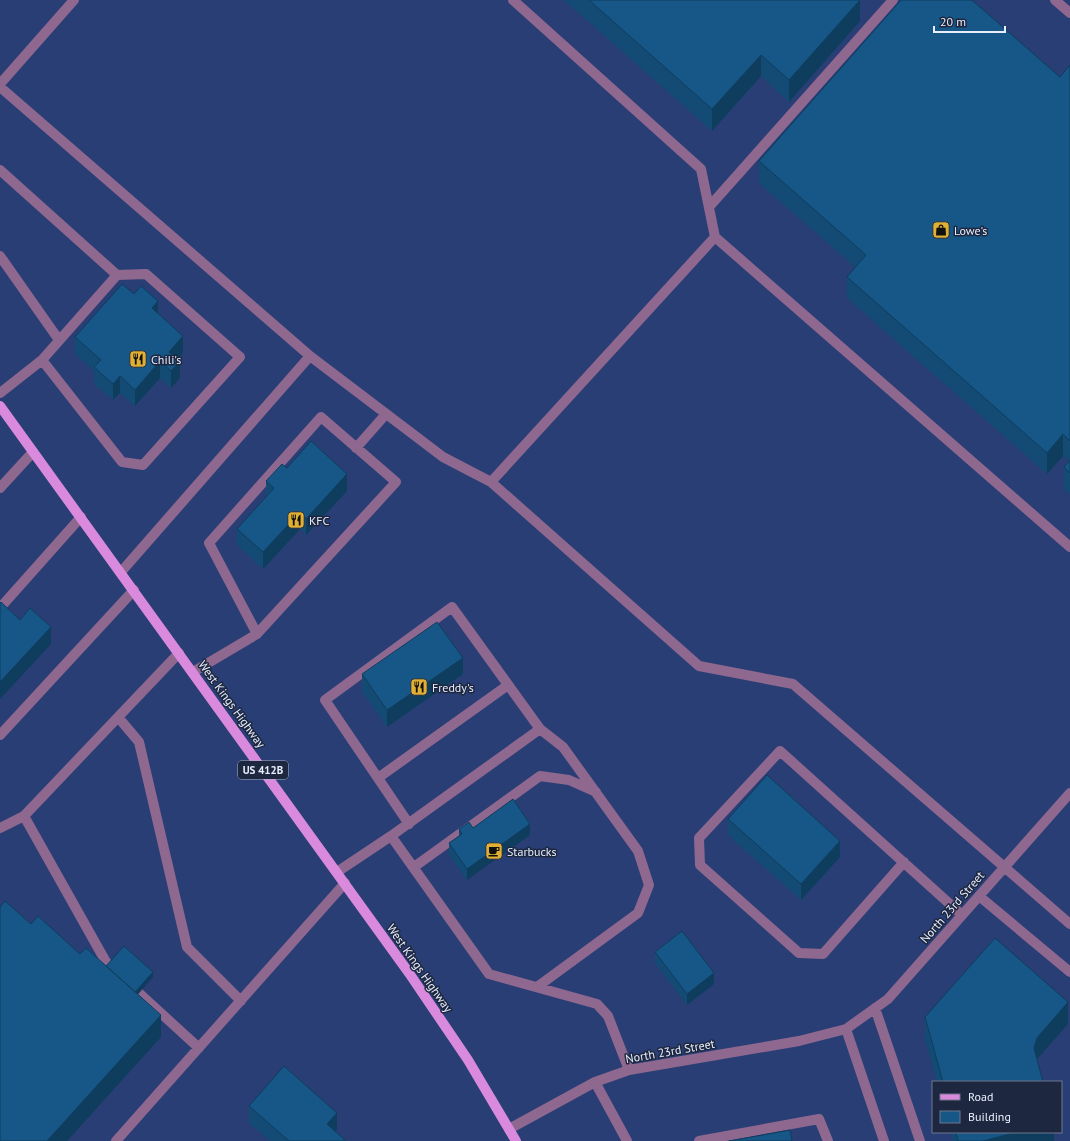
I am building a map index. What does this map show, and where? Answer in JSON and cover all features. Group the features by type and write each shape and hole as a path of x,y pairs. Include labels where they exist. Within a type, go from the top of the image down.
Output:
{"main road":[{"name":"West Kings Highway","path":"0,406 409,973 468,1060 516,1141"}],"street":[{"path":"0,84 74,0"},
{"path":"513,0 701,169 715,237 1070,547"},
{"path":"709,206 893,0"},
{"path":"1055,0 1070,13"},
{"path":"0,87 310,356 442,457 491,482 699,666 793,684 1070,924"},
{"path":"0,170 117,275 146,274 240,357 143,466 122,462 42,360"},
{"path":"491,482 715,237"},
{"path":"0,256 59,340"},
{"path":"0,393 42,360 117,275"},
{"path":"121,572 310,356"},
{"path":"356,448 386,414"},
{"path":"193,672 257,634 396,482 321,417 209,543 257,634"},
{"path":"0,488 33,452"},
{"path":"0,608 81,517"},
{"path":"0,735 134,590"},
{"path":"409,824 325,700 452,607 540,729 563,747 638,851 649,885 638,913 537,987"},
{"path":"0,828 24,816 179,653"},
{"path":"378,778 508,685"},
{"path":"118,717 139,742 187,947 241,1001"},
{"path":"337,872 409,824 540,729"},
{"path":"904,862 823,954 799,953 700,865 699,838 780,751 904,862 962,915"},
{"path":"414,867 540,776 569,780 596,792"},
{"name":"North 23rd Street","path":"509,1128 595,1082 629,1070 799,1041 846,1029 888,999 1070,793"},
{"path":"24,816 106,962 199,1048"},
{"path":"391,836 489,974 597,1004 608,1016 629,1070"},
{"path":"116,1141 345,883"},
{"path":"979,896 1070,972"},
{"path":"875,1008 920,1141"},
{"path":"846,1029 884,1141"},
{"path":"595,1082 627,1141"},
{"path":"699,1141 820,1119 828,1141"}],"building":[{"path":"589,0 860,0 789,80 761,55 712,109"},
{"name":"Lowe's","path":"901,0 972,0 1060,77 1070,65 1070,441 1063,434 1047,453 847,277 866,255 759,161"},
{"path":"122,284 134,294 141,286 158,301 152,308 183,336 169,352 180,361 171,371 160,361 135,390 120,376 113,384 94,367 101,360 75,337"},
{"path":"311,441 347,474 306,519 300,512 263,552 237,529 274,488 266,481 282,464 287,468"},
{"path":"1070,460 1070,473 1064,467"},
{"path":"1,602 20,620 30,608 51,627 0,682 0,603"},
{"path":"437,622 463,658 387,710 362,674"},
{"path":"767,775 840,841 801,884 728,819"},
{"path":"513,799 530,824 467,869 449,843 462,834 459,829 469,822 473,828"},
{"path":"5,901 31,924 38,916 80,954 86,948 161,1015 47,1141 0,1141 0,907"},
{"path":"682,931 714,973 687,994 655,952"},
{"path":"995,938 1068,1002 1037,1038 1034,1048 1043,1081 943,1081 925,1017"},
{"path":"124,946 153,972 135,992 106,966"},
{"path":"284,1066 337,1113 327,1124 346,1141 289,1141 249,1106"},
{"path":"790,1130 792,1141 729,1141"},
{"path":"956,1133 1013,1133 983,1141 958,1141"}],"place":[{"name":"Lowe's","path":"941,230"},
{"name":"Chili's","path":"138,359"},
{"name":"KFC","path":"296,520"},
{"name":"Freddy's","path":"419,687"},
{"name":"Starbucks","path":"494,851"}]}
